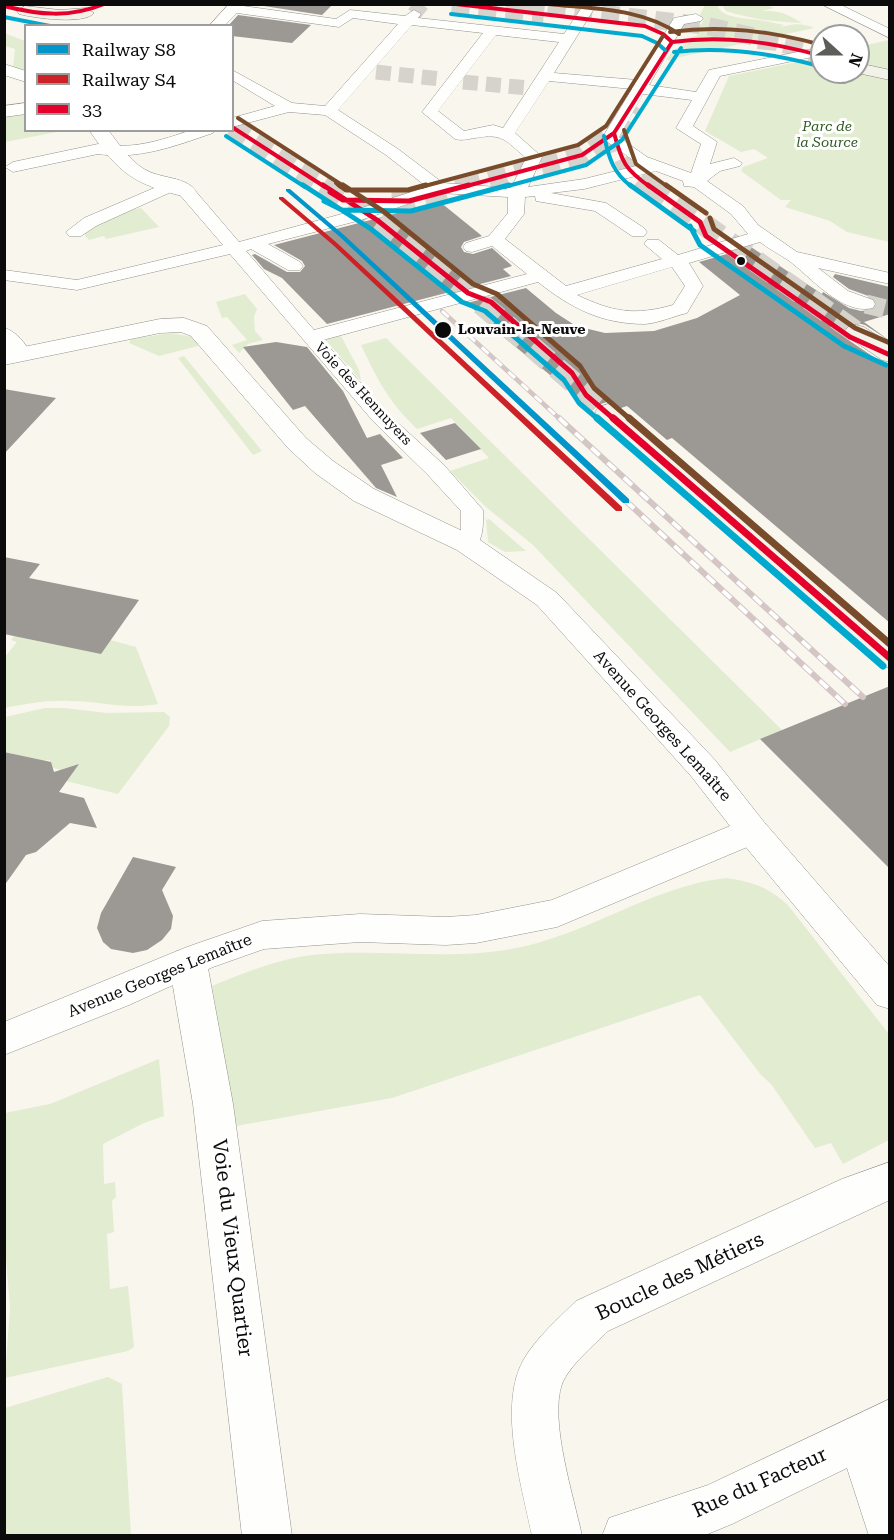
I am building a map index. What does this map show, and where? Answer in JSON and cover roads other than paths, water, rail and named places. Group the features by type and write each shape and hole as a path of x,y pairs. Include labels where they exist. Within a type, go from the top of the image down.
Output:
{"main road":[{"path":"4,6 82,19 105,4"},
{"path":"25,11 54,24"},
{"path":"870,71 890,75"},
{"path":"856,332 890,355"},
{"path":"608,412 890,658"}],"street":[{"path":"507,134 532,89 545,76 591,4"},
{"path":"827,4 889,35"},
{"path":"217,24 234,7 320,22 339,23"},
{"path":"358,30 336,27 350,14 411,18 458,28 568,39"},
{"path":"329,111 367,77 411,18"},
{"path":"696,18 679,21 610,138 641,160 697,181 737,210 757,232 791,255 841,295 866,304"},
{"path":"472,247 495,240 516,214 517,193 534,157 507,134 493,130 461,136 430,112 453,80 483,50 493,30"},
{"path":"380,33 396,36"},
{"path":"870,40 889,35"},
{"path":"697,181 709,142 684,128 714,73 810,53"},
{"path":"6,70 24,76"},
{"path":"234,75 288,107"},
{"path":"545,76 588,83 639,86 649,91 701,97"},
{"path":"234,122 288,107 329,111 396,151 439,188"},
{"path":"4,112 24,108"},
{"path":"99,132 113,152 131,170 181,188"},
{"path":"14,167 98,149 113,152 147,148 206,133"},
{"path":"670,189 697,181 714,168 734,163"},
{"path":"517,193 584,184 657,165"},
{"path":"75,232 90,222 181,188"},
{"name":"Voie des Hennuyers","path":"181,188 244,246 245,263 380,417 436,470 472,510 472,531 467,544"},
{"path":"4,275 75,282 168,269 335,221 439,188 517,193 605,206 638,232"},
{"path":"310,337 435,306 685,263 757,232"},
{"path":"495,240 548,285 605,314 654,324 686,314 694,286 685,263 653,244"},
{"path":"244,246 294,266"},
{"path":"791,255 890,279"},
{"path":"419,292 435,306"},
{"name":"Avenue Georges Lemaître","path":"4,1039 262,935 360,928 446,931 477,929 557,913 752,831 703,768 547,599 467,544 356,489 324,467 297,443 208,338 194,327 178,324 160,326 12,356"},
{"path":"4,335 12,356"},
{"path":"752,831 890,994"},
{"name":"Voie du Vieux Quartier","path":"188,963 213,1104 267,1536"},
{"name":"Boucle des Métiers","path":"557,1536 534,1422 540,1376 561,1347 592,1317 857,1193 890,1181"},
{"path":"875,1429 890,1526"},
{"name":"Rue du Facteur","path":"627,1536 715,1507 875,1429"}],"tunnel":[{"path":"414,14 422,4"},
{"path":"452,4 544,14"},
{"path":"521,4 707,26 778,42"},
{"path":"758,40 778,42"},
{"path":"778,42 810,52"},
{"path":"376,72 441,79"},
{"path":"463,82 529,88"},
{"path":"614,133 632,104"},
{"path":"234,128 325,187"},
{"path":"463,187 582,155 614,133"},
{"path":"614,133 619,152 626,164 650,187"},
{"path":"323,185 361,210 433,265 608,412"},
{"path":"392,202 409,201 469,185"},
{"path":"648,185 856,332"},
{"path":"866,304 890,310"}],"railway":[{"path":"442,311 561,420"},
{"path":"559,418 863,697"},
{"path":"626,501 845,704"}],"rail line":[{"name":"S8","path":"288,190 342,236 626,501"},
{"name":"S4","path":"281,198 335,244 619,509"}],"place":[{"name":"Louvain-la-Neuve","path":"443,330"}],"park label":[{"name":"Parc de la Source","path":"827,136"}]}
